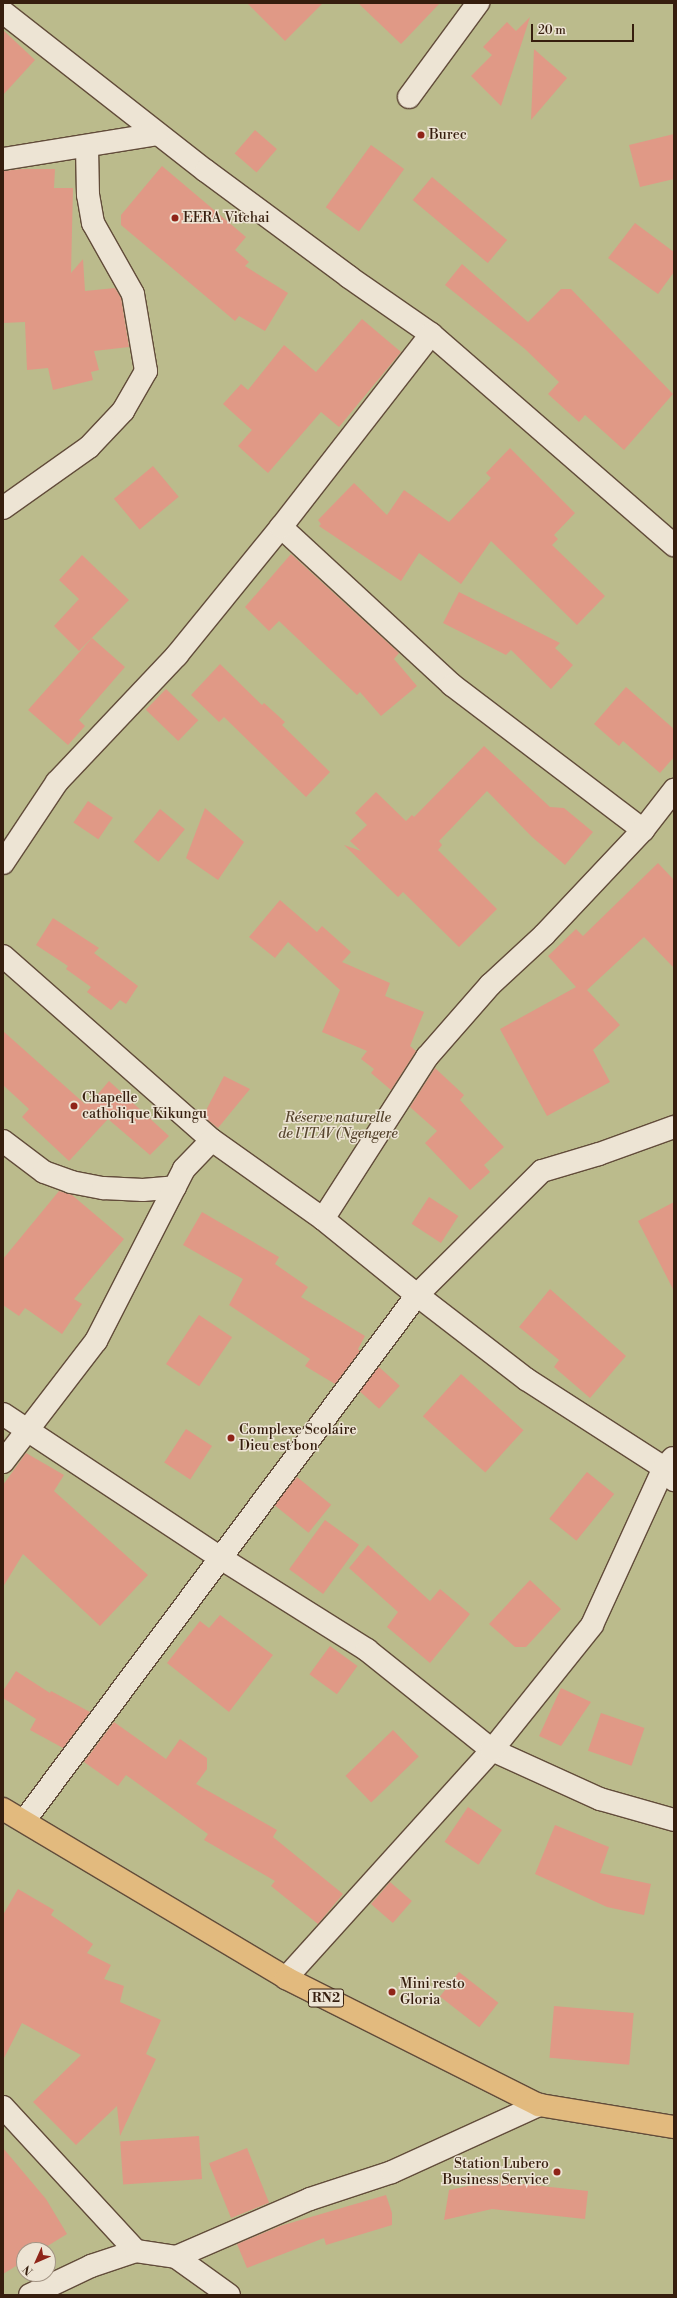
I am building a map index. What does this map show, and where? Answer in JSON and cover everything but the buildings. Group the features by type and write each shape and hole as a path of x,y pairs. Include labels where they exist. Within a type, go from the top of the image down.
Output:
{"highway":[{"name":"RN2","path":"3,1809 286,1978 539,2105 674,2127"}],"street":[{"path":"409,97 478,3"},
{"path":"3,12 157,134 349,277 431,334 674,546"},
{"path":"3,158 87,147 157,134"},
{"path":"3,508 89,447 123,411 146,371 134,294 93,223 88,195 87,147"},
{"path":"3,863 57,782 178,655 281,527 431,334"},
{"path":"281,527 452,685 643,830"},
{"path":"323,1219 427,1057 490,985 544,935 643,830 674,790"},
{"path":"3,956 212,1140 323,1219 417,1295 526,1379 671,1468 592,1624 492,1750 286,1978"},
{"path":"24,1821 219,1558 417,1295 542,1171 599,1154 674,1127"},
{"path":"3,1462 96,1341 184,1169 212,1140"},
{"path":"3,1141 44,1172 72,1182 103,1188 142,1190 175,1187"},
{"path":"3,1414 219,1558 367,1650 492,1750 600,1799 674,1820"},
{"path":"176,2257 310,2199 392,2172 539,2105"},
{"path":"3,2107 136,2251"},
{"path":"30,2295 91,2266 136,2251 176,2257 229,2295"}],"green space":[{"name":"Réserve naturelle de l'ITAV (Ngengere","path":"3,3 674,3 674,2295 3,2295"}],"place":[{"name":"Burec","path":"421,135"},
{"name":"EERA Vitchai","path":"175,218"},
{"name":"Chapelle catholique Kikungu","path":"74,1106"},
{"name":"Complexe Scolaire Dieu est bon","path":"231,1438"},
{"name":"Mini resto Gloria","path":"392,1992"},
{"name":"Station Lubero Business Service","path":"557,2172"}]}
